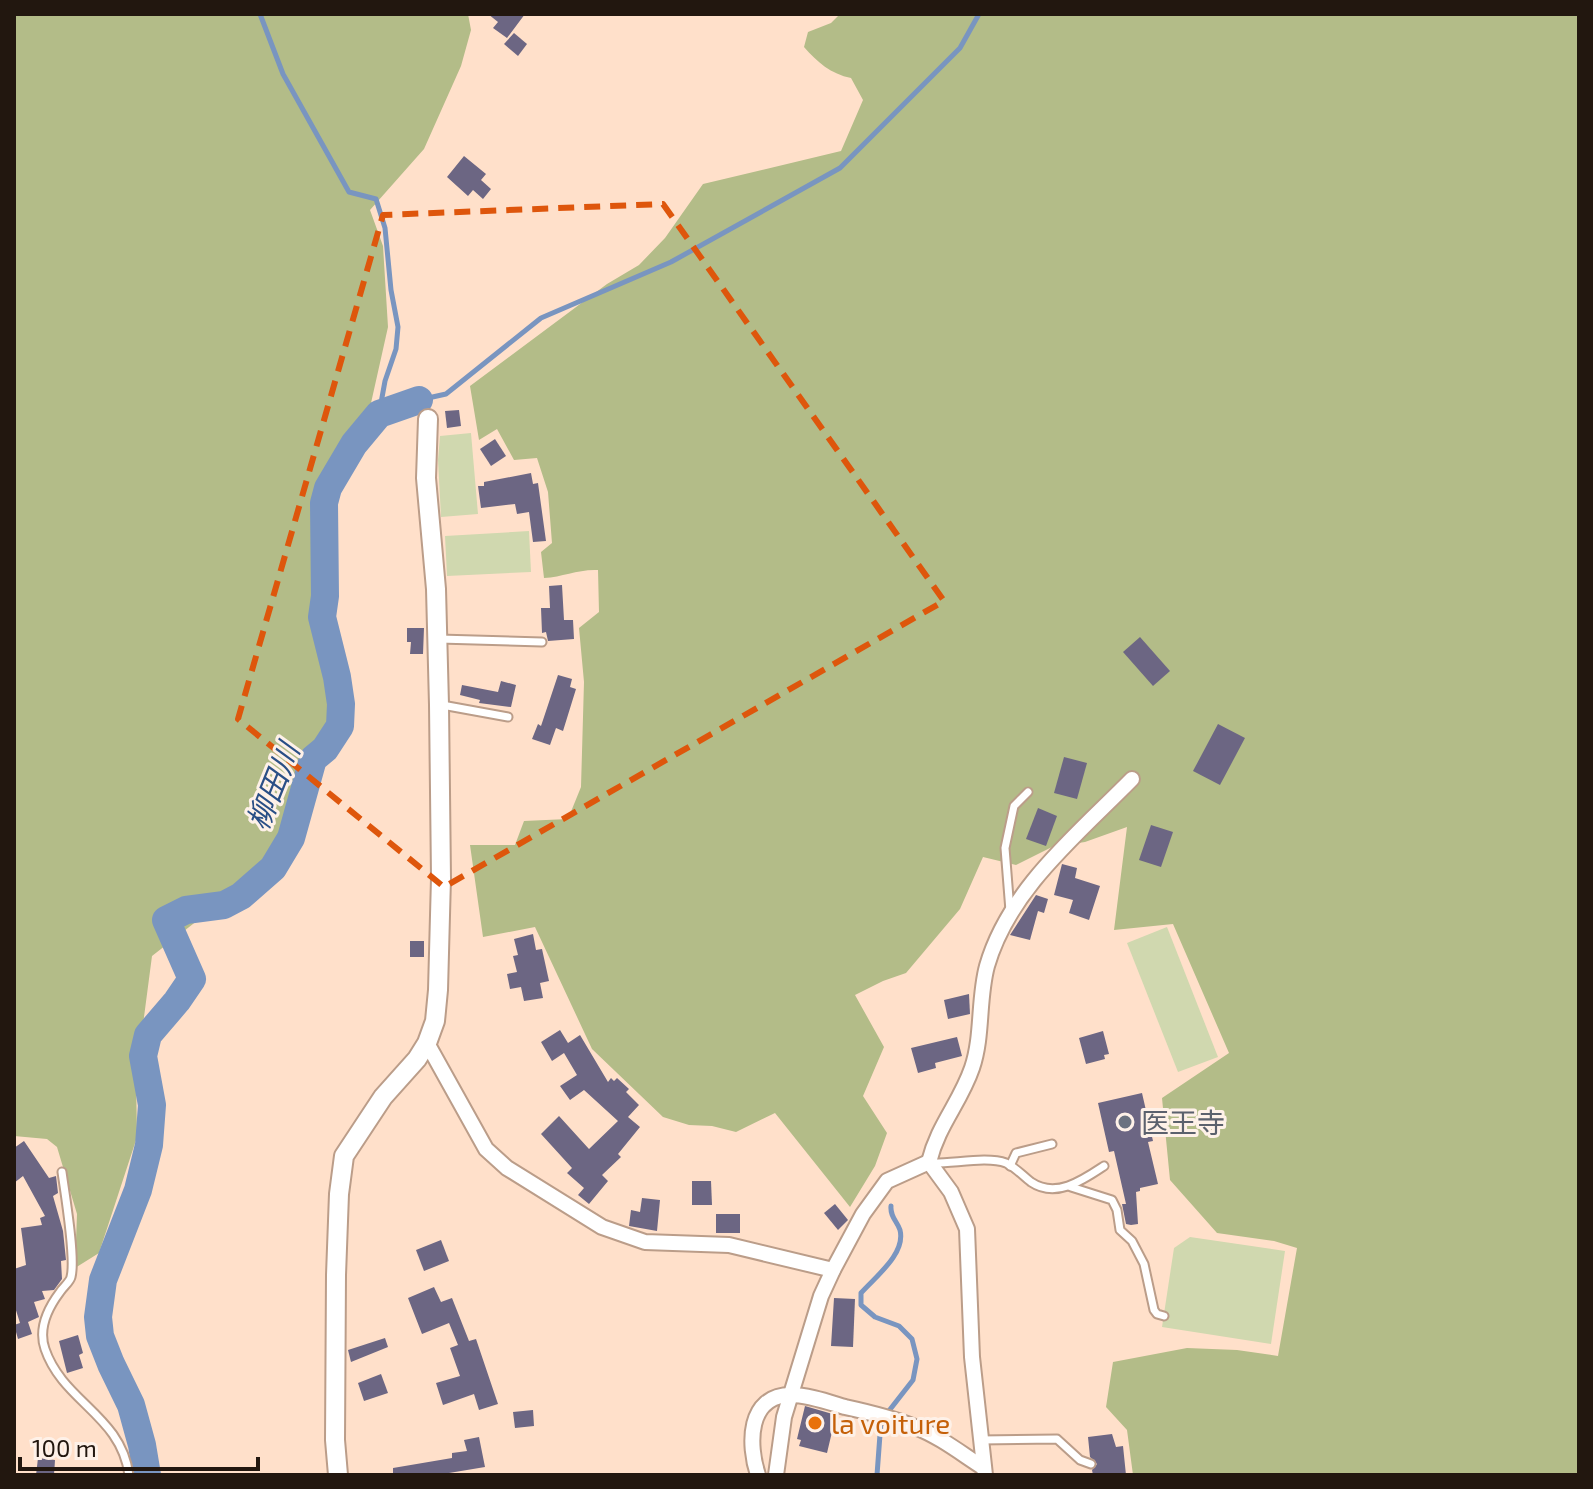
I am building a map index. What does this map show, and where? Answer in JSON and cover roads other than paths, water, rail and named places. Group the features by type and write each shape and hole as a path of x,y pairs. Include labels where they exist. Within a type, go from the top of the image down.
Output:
{"street":[{"path":"338,1475 335,1440 336,1275 339,1194 344,1156 383,1097 427,1043 435,1021 438,990 441,878 439,705 436,589 426,478 428,419"},
{"path":"984,1471 972,1357 967,1229 951,1192 929,1162 934,1139 972,1067 988,963 1011,914 1042,871 1132,779"},
{"path":"427,1043 486,1149 507,1168 602,1227 645,1242 729,1245 833,1270"},
{"path":"776,1475 784,1417 821,1296 833,1270 863,1214 887,1181 929,1162"},
{"path":"758,1475 752,1456 753,1422 759,1409 770,1399 792,1395 884,1416 917,1427 984,1471"}],"lane":[{"path":"437,639 542,642"},
{"path":"439,705 508,717"},
{"path":"1011,914 1005,848 1014,806 1028,792"},
{"path":"1010,1166 1016,1153 1052,1144"},
{"path":"929,1162 991,1161 1010,1166 1043,1188 1068,1186 1112,1200 1120,1230 1132,1241 1144,1264 1154,1310 1164,1316"},
{"path":"1068,1186 1104,1166"},
{"path":"62,1172 71,1247 71,1278 43,1320 44,1347 59,1376 118,1439 129,1475"},
{"path":"980,1440 1057,1439 1080,1460 1091,1464"}],"waterway":[{"path":"260,14 283,74 349,192 376,199 385,228 398,327 396,349 385,381 379,414"},
{"path":"419,400 446,394 541,318 671,262 840,168 960,48 979,14"},
{"name":"柳田川","path":"147,1475 131,1405 100,1336 98,1317 103,1280 138,1190 149,1145 152,1105 143,1056 148,1035 192,979 166,920 186,910 224,905 241,896 273,868 291,838 313,759 325,749 340,726 337,677 322,617 325,596 324,503 328,488 354,444 379,414 419,400"},
{"path":"877,1475 881,1421 913,1380 917,1359 912,1339 899,1326 875,1317 861,1305 861,1293 894,1256 901,1239 891,1206"}],"place":[{"name":"医王寺","path":"1125,1122"},
{"name":"la voiture","path":"815,1423"}]}
